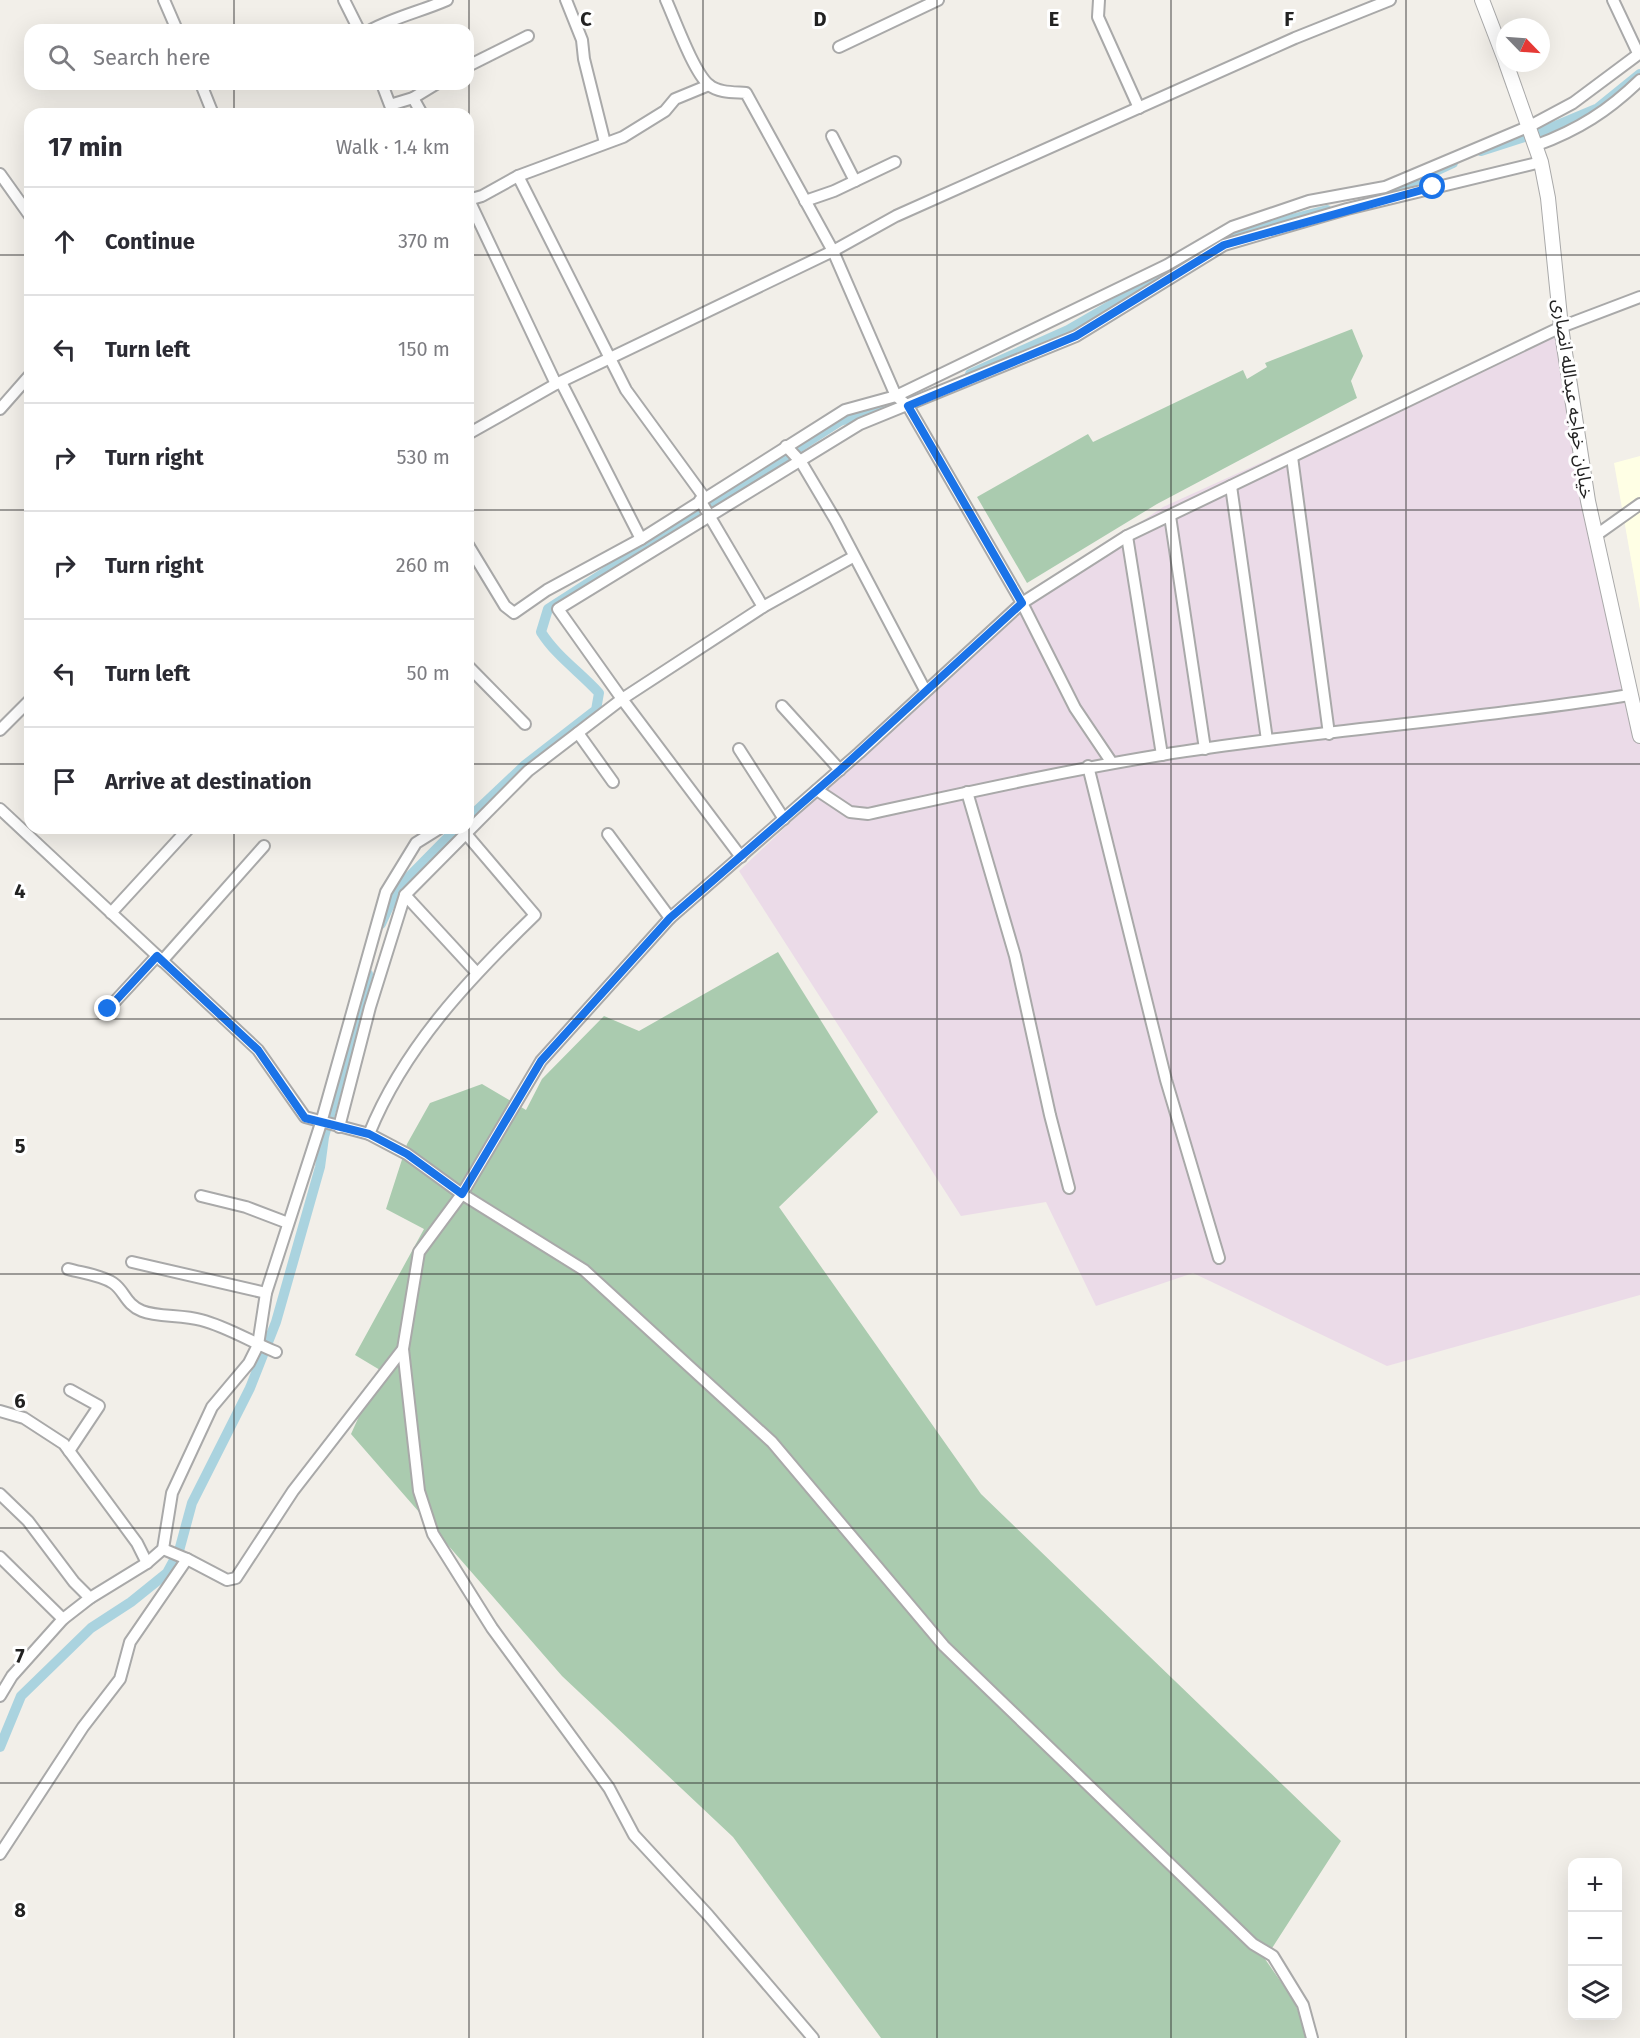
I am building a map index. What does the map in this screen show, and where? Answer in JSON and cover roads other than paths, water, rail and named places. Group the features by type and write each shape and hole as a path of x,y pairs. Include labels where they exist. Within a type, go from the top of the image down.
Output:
{"street":[{"path":"164,0 174,24"},
{"path":"344,0 356,24"},
{"path":"382,24 447,0"},
{"path":"566,0 582,40 584,59 605,143"},
{"path":"666,0 698,71 709,85 722,91 746,93 833,251 896,396 908,406 1022,603 1075,708 1112,763"},
{"path":"838,47 938,0"},
{"path":"1099,0 1098,17 1139,108"},
{"path":"474,431 559,383 833,251 896,216 1295,38 1390,0"},
{"name":"خیابان خواجه عبدالله انصاری","path":"1482,0 1496,36"},
{"path":"474,555 505,606 514,613 547,590 641,539 845,410 896,396 1167,265 1232,227 1309,201 1385,187 1530,126 1573,103 1639,53 1613,0"},
{"path":"474,63 528,36"},
{"name":"خیابان خواجه عبدالله انصاری","path":"1510,72 1541,162 1548,198 1562,327 1595,537 1640,736"},
{"path":"1537,145 1573,132 1624,95 1640,80"},
{"path":"474,198 482,196 518,176 623,136 665,111 675,99 709,85"},
{"path":"203,90 211,108"},
{"path":"384,90 390,105 412,98 426,90"},
{"path":"412,98 418,108"},
{"path":"832,136 855,181"},
{"path":"805,201 895,162"},
{"path":"558,609 710,518 860,424 1076,336 1224,245 1347,209 1541,162"},
{"path":"0,174 24,208"},
{"path":"518,176 608,360 626,390 702,499 710,518 763,607"},
{"path":"474,211 559,383 641,539"},
{"path":"813,2038 708,1916 634,1835 609,1788 492,1628 433,1534 419,1491 403,1349 419,1252 462,1194 541,1061 670,918 840,770 1022,603 1127,536 1562,327 1640,297"},
{"path":"0,409 24,383"},
{"path":"786,446 801,462 836,521 925,690"},
{"path":"1292,457 1329,734"},
{"path":"1231,486 1267,740"},
{"path":"1595,537 1640,504"},
{"path":"1170,516 1205,749"},
{"path":"1127,536 1162,755"},
{"path":"474,822 528,771 622,699 763,607 853,557"},
{"path":"547,590 622,699 741,857"},
{"path":"474,672 525,724"},
{"path":"817,790 850,812 868,814 1088,766 1267,740 1536,710 1629,694"},
{"path":"0,730 24,706"},
{"path":"782,706 840,770"},
{"path":"578,733 613,782"},
{"path":"739,749 784,819"},
{"path":"1088,766 1166,1080 1219,1258"},
{"path":"967,792 1015,956 1050,1115 1069,1188"},
{"path":"0,809 24,831"},
{"path":"27,834 258,1050 305,1118 369,1134 407,1154 462,1194 584,1270 772,1442 944,1646 1253,1944 1273,1956 1304,2005 1312,2038"},
{"path":"111,913 183,834"},
{"path":"0,1696 12,1676 63,1619 90,1598 147,1563 163,1549 172,1493 212,1407 249,1364 258,1345 266,1293 321,1123 386,892 416,843 430,834"},
{"path":"339,1127 370,1007 405,896 461,834"},
{"path":"369,1134 404,1063 476,972 535,915 467,834"},
{"path":"608,834 670,918"},
{"path":"108,1009 160,958 264,846"},
{"path":"405,896 476,972"},
{"path":"201,1196 246,1207 288,1223"},
{"path":"132,1262 266,1293"},
{"path":"68,1269 113,1283 128,1304 144,1312 174,1314 207,1322 246,1336 258,1345 276,1352"},
{"path":"163,1549 227,1580 236,1578 293,1491 403,1349"},
{"path":"69,1451 99,1406 70,1390"},
{"path":"0,1411 24,1418 64,1443 137,1543 147,1563"},
{"path":"0,1494 28,1521 74,1582 90,1598"},
{"path":"0,1557 63,1619"},
{"path":"0,1854 83,1727 120,1679 130,1642 187,1559"}],"waterway":[{"path":"1481,151 1543,131 1598,108 1640,74"},
{"path":"1380,197 1453,163"},
{"path":"970,374 1068,330 1234,234 1327,210"},
{"path":"474,813 525,765 596,710 599,693 561,656 541,632 548,609 840,421 901,403"},
{"path":"381,924 397,889 451,834"},
{"path":"0,1747 21,1696 91,1628 131,1602 167,1573 179,1551 192,1503 250,1388 276,1322 320,1167 324,1137 368,974"}]}
